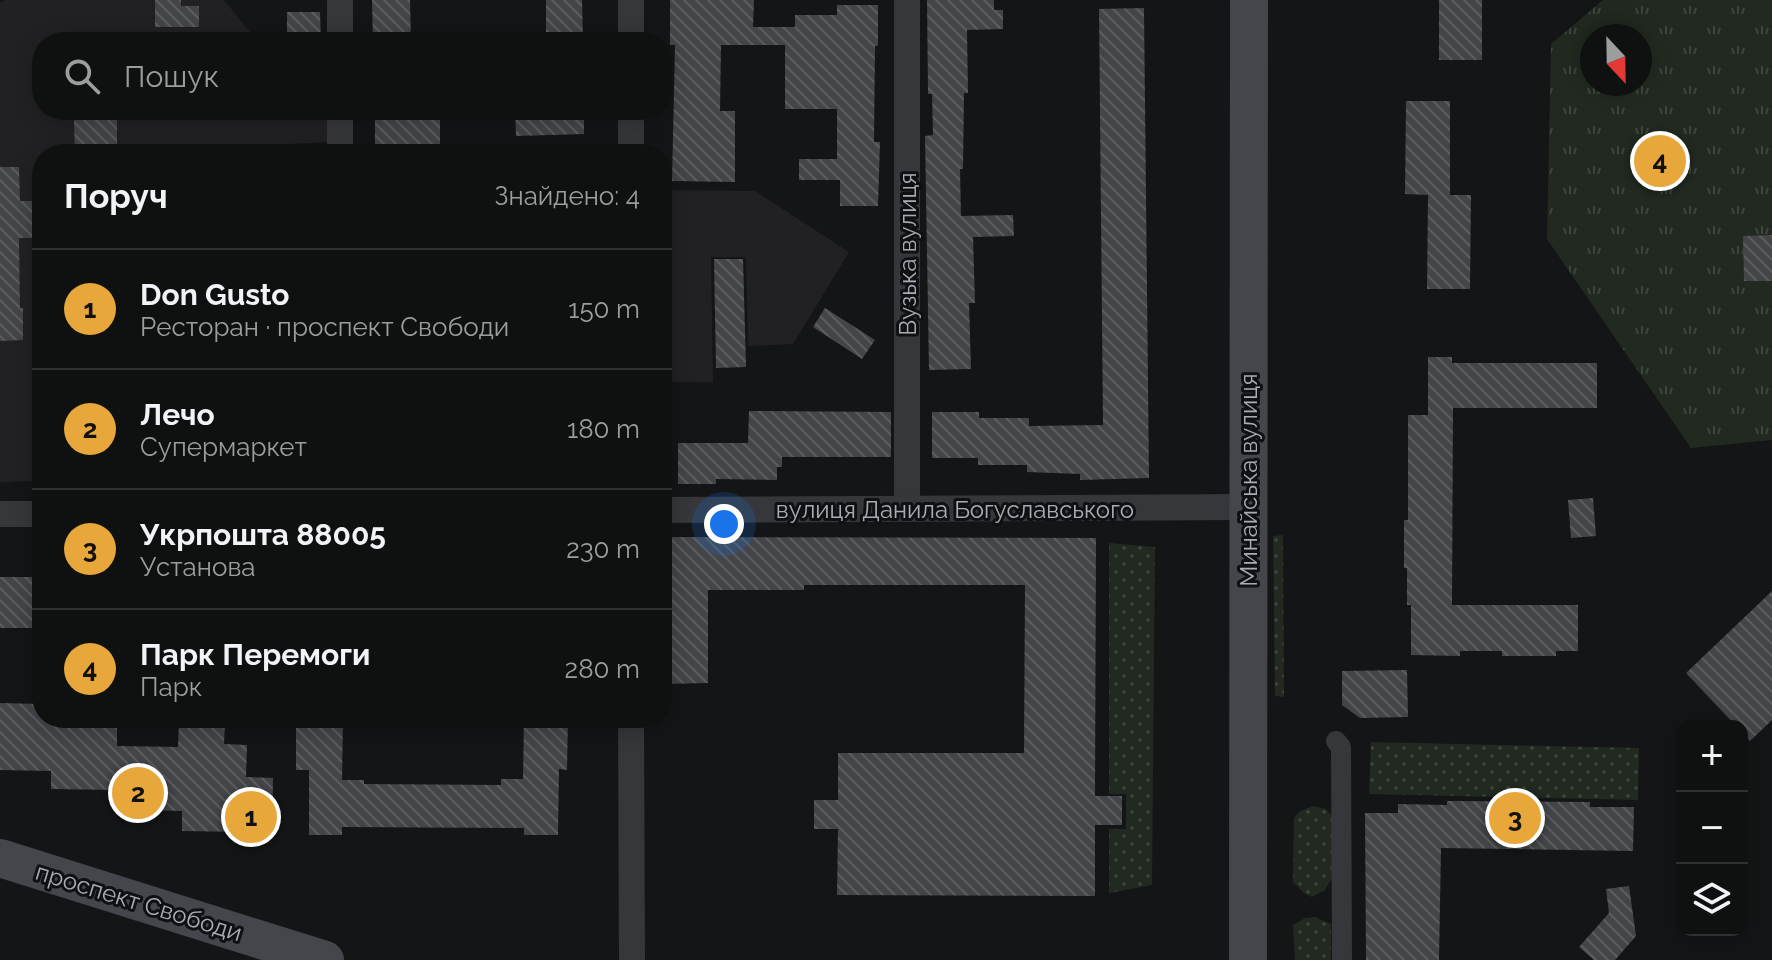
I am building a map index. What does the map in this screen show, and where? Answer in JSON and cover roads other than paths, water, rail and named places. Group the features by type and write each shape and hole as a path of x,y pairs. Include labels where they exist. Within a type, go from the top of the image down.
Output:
{"main road":[{"name":"Минайська вулиця","path":"1248,960 1249,0"},
{"name":"проспект Свободи","path":"0,858 325,960"}],"street":[{"path":"340,0 340,32"},
{"path":"631,0 631,32"},
{"name":"Вузька вулиця","path":"907,0 907,509"},
{"path":"340,120 340,144"},
{"path":"631,120 631,144"},
{"name":"вулиця Данила Богуславського","path":"672,510 1248,507"},
{"path":"0,514 32,514"},
{"path":"631,728 632,960"},
{"path":"1336,741 1341,747 1342,960"}],"place":[{"name":"Парк Перемоги","path":"1660,161"},
{"name":"Лечо","path":"138,793"},
{"name":"Don Gusto","path":"251,817"},
{"name":"Укрпошта 88005","path":"1515,818"}]}
